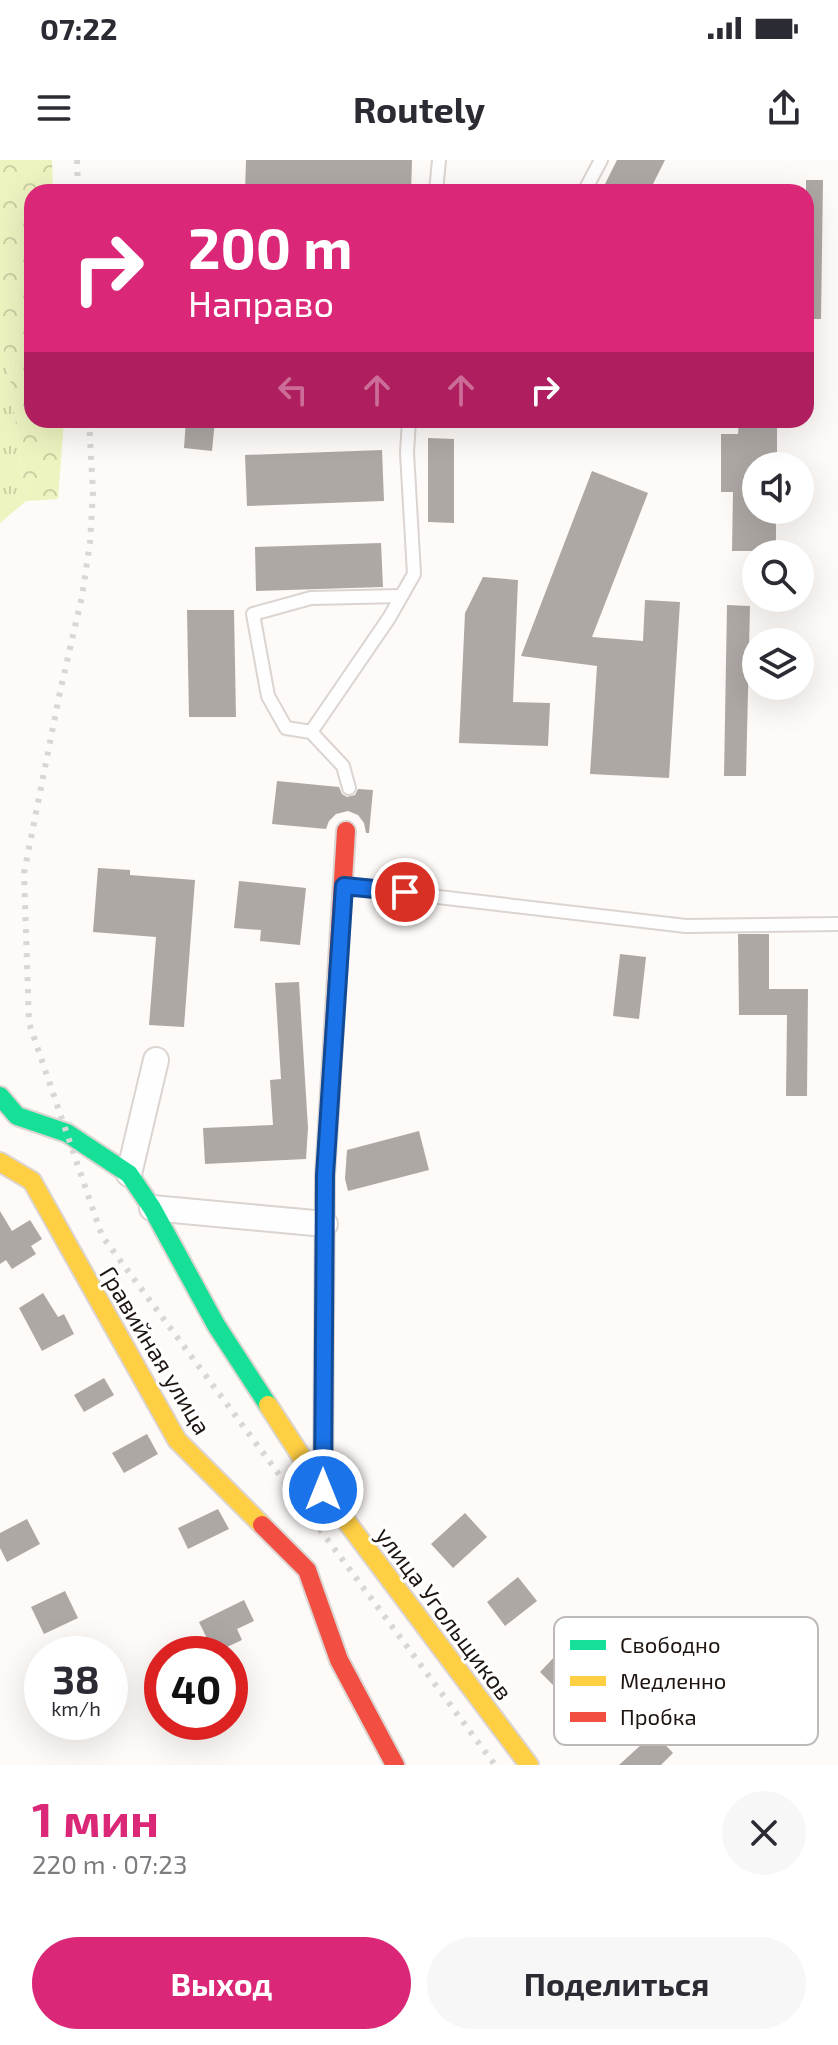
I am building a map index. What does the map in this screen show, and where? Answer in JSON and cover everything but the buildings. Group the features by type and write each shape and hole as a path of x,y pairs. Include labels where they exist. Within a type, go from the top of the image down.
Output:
{"street":[{"path":"323,1490 325,1175 346,831"},
{"path":"0,1096 17,1116 67,1133 129,1174 156,1060"},
{"name":"Гравийная улица","path":"0,1162 32,1181 177,1440 307,1570 339,1660 395,1765"},
{"name":"улица Угольщиков","path":"129,1174 152,1208 216,1325 323,1490 529,1765"},
{"path":"152,1208 325,1224"}],"lane":[{"path":"437,184 439,160"},
{"path":"587,184 601,160"},
{"path":"311,732 414,574 407,453 409,428"},
{"path":"349,788 343,766 311,732 286,728 268,696 253,614 311,598 401,596"},
{"path":"344,886 686,926 838,924"}],"green space":[{"path":"0,160 52,160 53,184 24,184 24,428 63,428 58,499 26,501 8,363 0,340"},
{"path":"0,340 8,363 26,501 0,523"}],"railway":[{"path":"77,160 78,184"},
{"path":"89,428 93,492 90,543 82,596 24,873 29,1023 102,1236 495,1765"}],"traffic: fast":[{"path":"0,1096 17,1116 67,1133 129,1174 152,1208 216,1325 268,1405"}],"traffic: slow":[{"path":"323,1490 325,1175 332,1060"},
{"path":"0,1162 32,1181 177,1440 262,1525"},
{"path":"268,1405 323,1490 529,1765"}],"traffic: jam":[{"path":"332,1060 346,831"},
{"path":"262,1525 307,1570 339,1660 395,1765"}],"route":[{"path":"323,1490 325,1175 344,886 405,892"}]}
